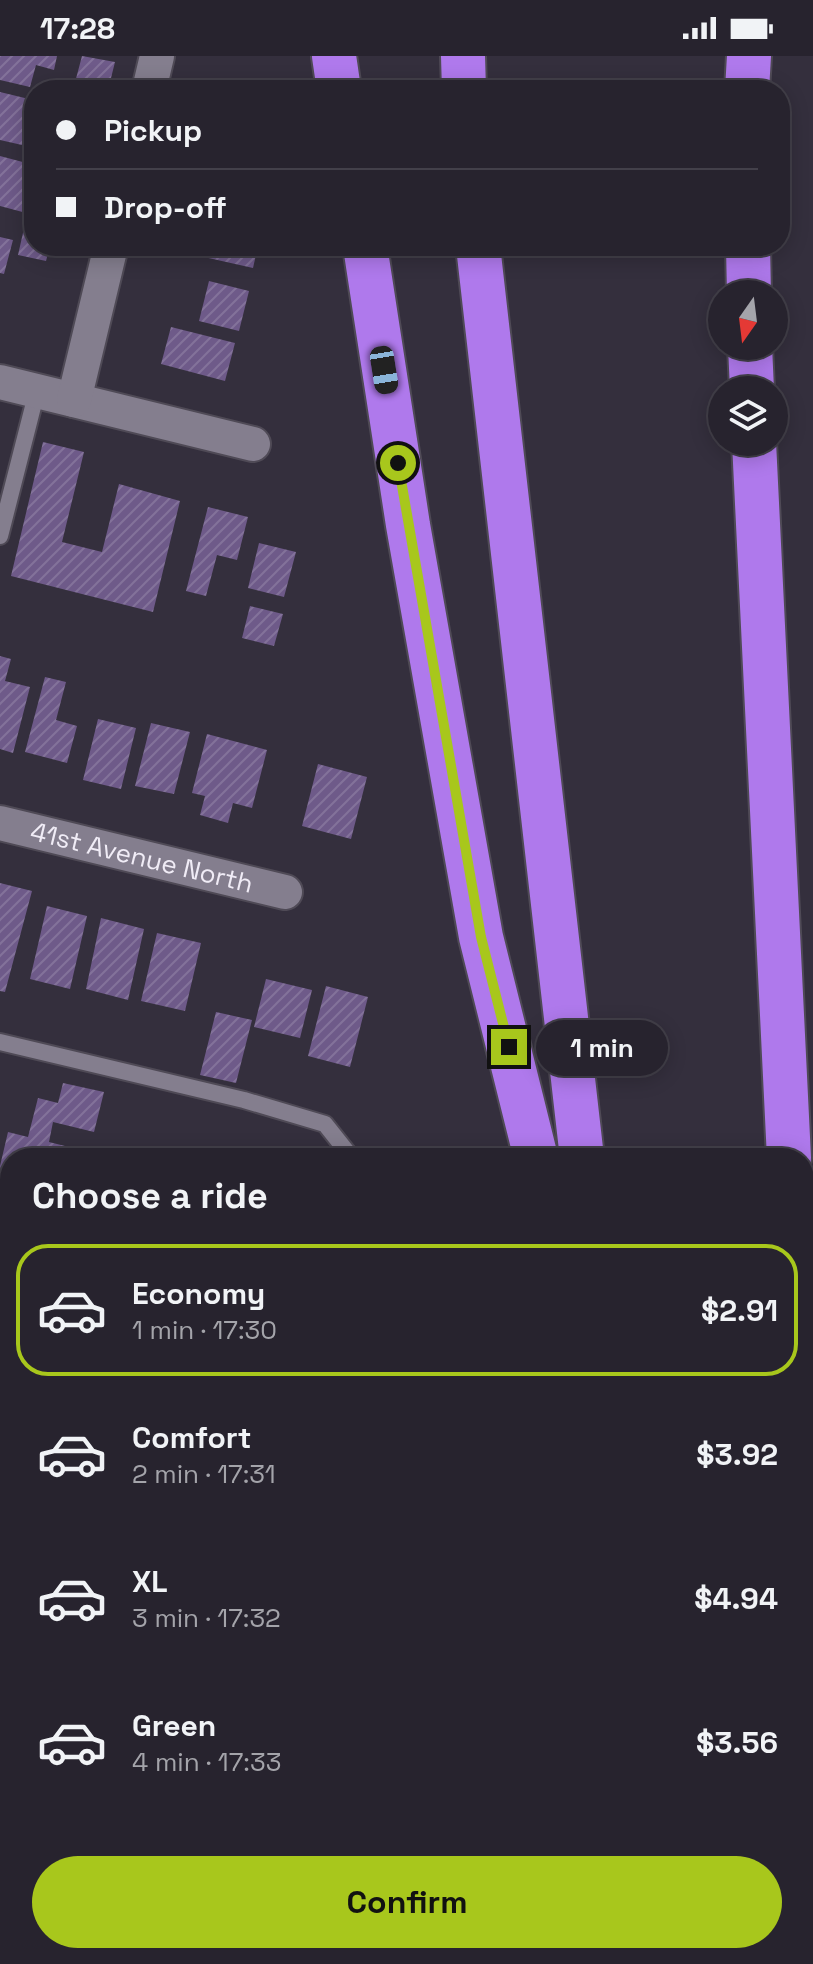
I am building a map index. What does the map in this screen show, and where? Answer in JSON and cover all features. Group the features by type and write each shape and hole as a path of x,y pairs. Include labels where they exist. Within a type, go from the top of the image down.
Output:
{"highway":[{"path":"334,56 338,80"},
{"path":"463,56 464,80"},
{"path":"748,80 749,56"},
{"path":"367,256 408,525 481,937 534,1148"},
{"path":"479,256 581,1148"},
{"path":"748,256 749,280"},
{"path":"755,456 789,1148"}],"street":[{"path":"151,80 157,56"},
{"path":"74,400 109,256"},
{"path":"0,382 253,444"},
{"name":"41st Avenue North","path":"0,823 285,892"}],"lane":[{"path":"0,536 37,391"},
{"path":"0,1042 244,1100 325,1124 344,1148"}],"building":[{"path":"0,56 57,56 54,70 36,65 32,80 24,80 24,86 0,80"},
{"path":"82,56 115,62 110,80 76,80"},
{"path":"0,92 24,98 22,145 0,140"},
{"path":"0,156 24,162 24,212 0,206"},
{"path":"24,228 24,256 47,256 46,261 18,255"},
{"path":"0,237 13,240 4,274 0,273"},
{"path":"204,256 256,256 253,268"},
{"path":"209,281 249,291 239,331 199,321"},
{"path":"171,327 235,343 225,381 161,364"},
{"path":"43,442 84,452 62,542 102,552 119,484 180,501 153,612 11,576"},
{"path":"208,507 248,517 237,560 217,555 206,596 186,591"},
{"path":"259,543 296,552 284,597 248,588"},
{"path":"250,606 283,614 274,646 242,638"},
{"path":"0,656 11,659 5,681 30,687 13,753 0,749"},
{"path":"45,677 66,682 56,720 77,726 67,763 25,752"},
{"path":"98,719 136,728 121,789 83,780"},
{"path":"151,723 190,732 174,794 135,786"},
{"path":"207,734 267,750 252,808 233,803 228,823 200,815 205,796 192,793"},
{"path":"318,764 367,777 351,839 302,826"},
{"path":"0,883 32,891 5,992 0,991"},
{"path":"47,906 87,916 70,989 30,979"},
{"path":"101,918 144,929 128,1000 86,989"},
{"path":"157,933 201,943 185,1011 141,1001"},
{"path":"266,979 312,990 300,1038 254,1027"},
{"path":"326,986 368,997 350,1067 308,1056"},
{"path":"216,1012 252,1020 236,1083 200,1075"},
{"path":"63,1083 104,1092 94,1132 53,1122 49,1142 69,1148 4,1148 8,1132 28,1137 38,1098 58,1103"}],"route":[{"path":"398,463 481,937 509,1047"}]}
